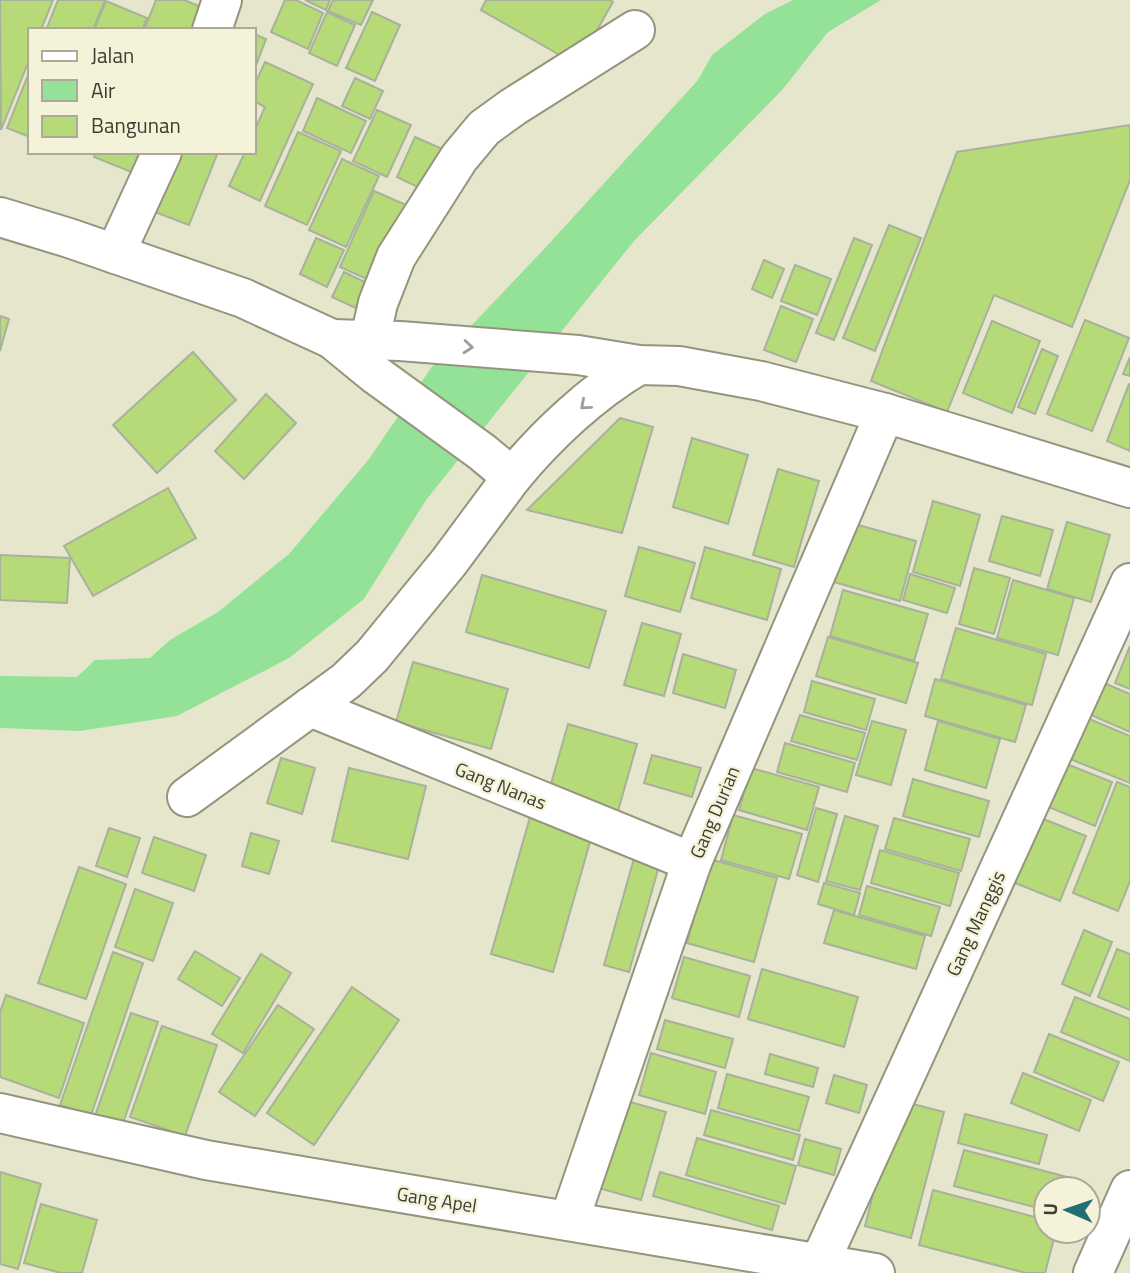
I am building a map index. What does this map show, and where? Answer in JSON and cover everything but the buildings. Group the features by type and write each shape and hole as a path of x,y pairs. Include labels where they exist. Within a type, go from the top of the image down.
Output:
{"street":[{"path":"213,28 222,0"},
{"path":"512,477 378,356 378,303 396,257 452,168 484,128 635,30"},
{"path":"115,254 161,154"},
{"path":"0,217 243,298 332,339 378,356 578,355 639,365 679,366 761,381 885,413 1130,488"},
{"path":"187,797 346,681 372,656 449,562 539,444 619,376 639,365"},
{"name":"Gang Durian","path":"569,1221 692,862 885,413"},
{"name":"Gang Manggis","path":"817,1269 1130,583"},
{"name":"Gang Nanas","path":"310,707 692,862"},
{"name":"Gang Apel","path":"0,1113 206,1160 569,1221 817,1269 875,1273"},
{"path":"1093,1273 1130,1190"}],"water":[{"path":"793,0 881,0 828,32 783,89 634,241 426,500 364,599 289,658 177,716 80,731 0,728 0,676 77,677 95,660 150,658 170,640 218,612 289,554 369,459 431,368 547,246 698,80 712,55 765,14"}]}
